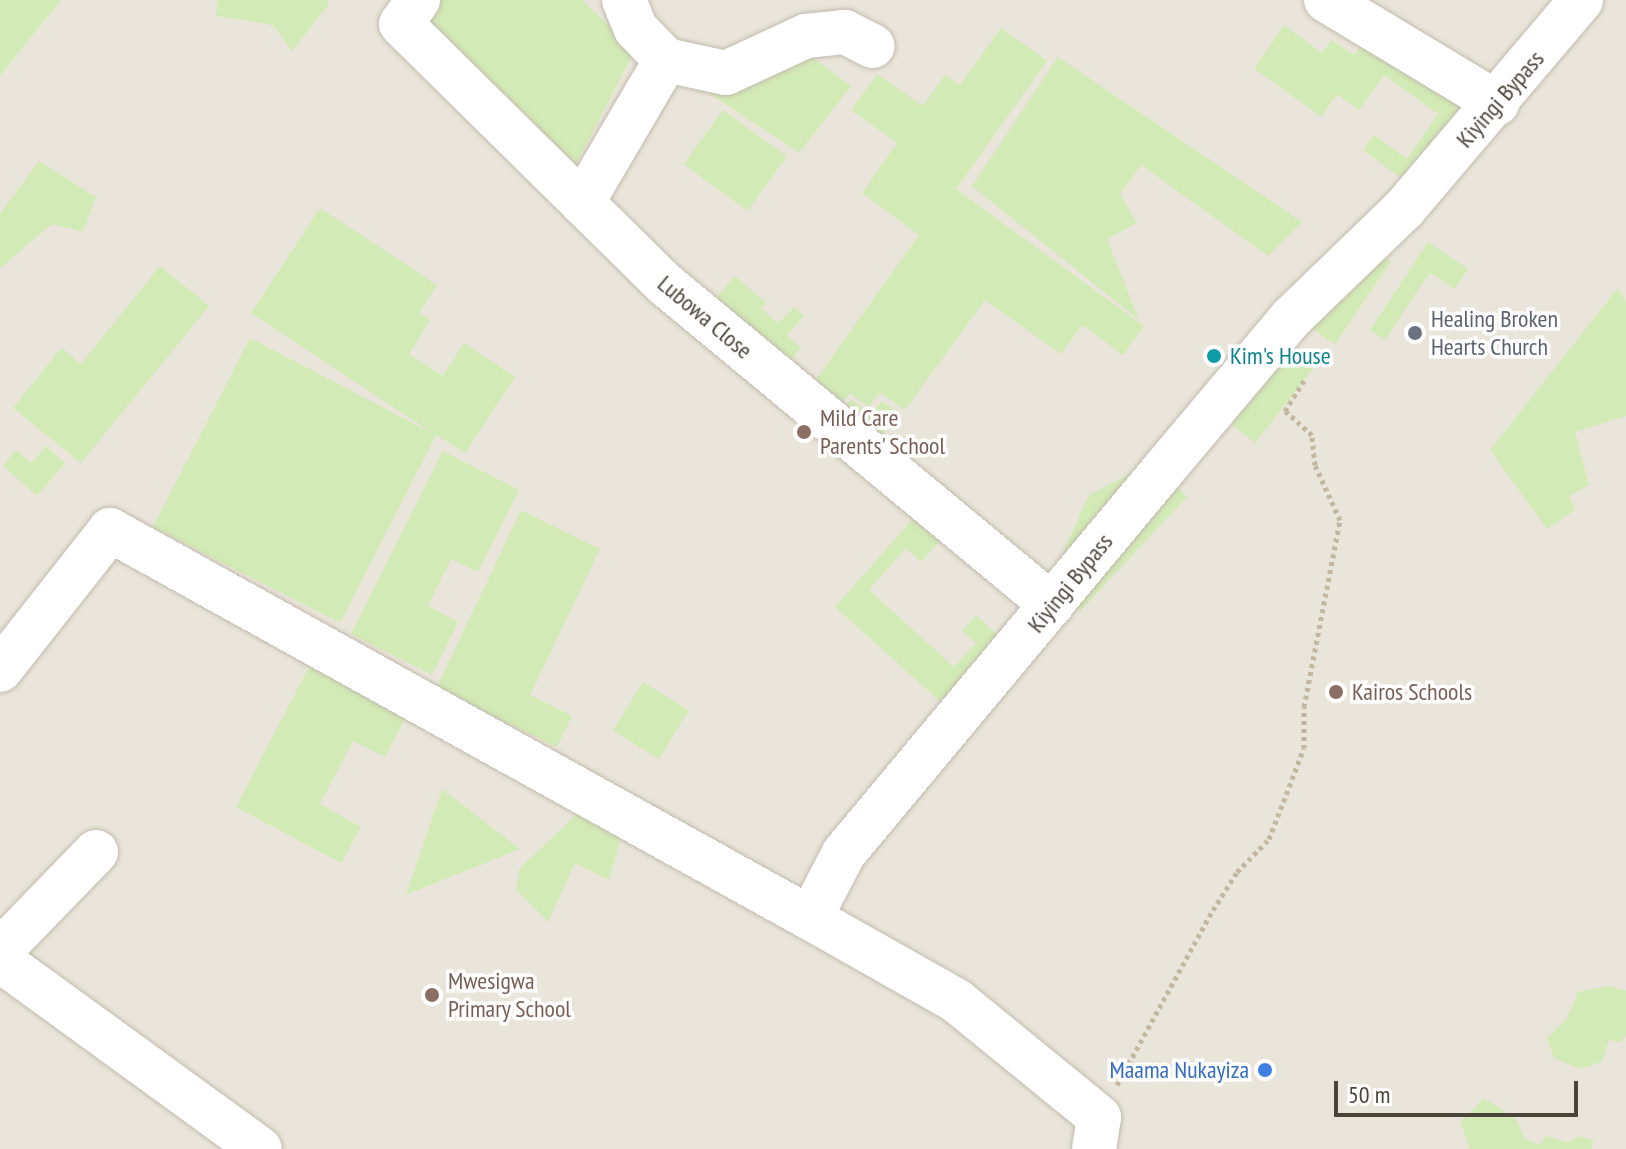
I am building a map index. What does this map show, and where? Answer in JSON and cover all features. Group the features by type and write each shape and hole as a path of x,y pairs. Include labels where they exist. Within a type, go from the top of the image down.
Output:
{"street":[{"name":"Lubowa Close","path":"418,0 401,24 666,285 1052,605"},
{"path":"624,0 636,29 666,60 726,73 806,36 845,32 873,46"},
{"path":"1326,0 1497,103"},
{"name":"Kiyingi Bypass","path":"810,918 844,853 1291,318 1404,209 1497,103 1581,0"},
{"path":"582,203 666,60"},
{"path":"0,670 110,530 957,1001 1096,1133"},
{"path":"0,951 96,852"},
{"path":"0,960 260,1149"}],"path":[{"path":"1096,1133 1213,910 1237,872 1269,839 1304,748 1304,707 1340,520 1315,465 1312,435 1285,411 1304,380"}],"shaded area":[{"path":"61,0 1626,0 1626,1149 0,1149 0,76"}],"green space":[{"path":"0,0 61,0 0,76"},
{"path":"218,0 327,0 329,4 292,51 273,25 216,16"},
{"path":"434,0 582,0 635,50 573,170 416,24"},
{"path":"1284,25 1322,53 1332,40 1354,55 1370,33 1489,120 1431,200 1363,150 1374,135 1407,159 1438,114 1384,75 1359,110 1337,94 1321,117 1254,68"},
{"path":"1001,28 1047,61 956,189 1144,326 1123,355 1082,325 1061,354 985,300 905,410 880,392 869,407 850,393 838,409 810,388 919,235 862,193 897,143 851,110 877,74 923,106 945,75 960,85"},
{"path":"798,47 851,86 799,153 694,83"},
{"path":"1058,57 1302,222 1268,256 1141,165 1120,194 1137,223 1107,239 1139,320 972,186"},
{"path":"723,110 787,156 748,211 684,164"},
{"path":"39,161 96,197 83,232 52,224 0,268 0,214"},
{"path":"320,208 437,285 419,313 430,320 409,354 443,376 464,343 515,377 465,453 436,435 340,623 153,527 250,338 434,434 251,313"},
{"path":"1352,235 1391,261 1335,344 1296,318"},
{"path":"1428,242 1468,269 1455,289 1430,273 1385,340 1370,330"},
{"path":"160,266 209,306 81,463 13,408 61,348 81,364"},
{"path":"735,276 766,303 761,308 778,323 794,307 804,316 787,335 801,348 786,365 709,306"},
{"path":"1618,288 1626,302 1626,416 1575,432 1589,485 1569,496 1575,510 1547,529 1490,450"},
{"path":"1279,341 1314,368 1255,443 1221,416"},
{"path":"851,399 871,414 882,401 898,413 875,445 838,416"},
{"path":"46,446 65,463 37,496 3,466 16,450 31,463"},
{"path":"443,451 519,490 478,572 451,559 428,606 458,622 432,675 351,634"},
{"path":"1153,462 1187,497 1080,611 1051,578 1089,495"},
{"path":"521,510 600,549 530,695 572,716 557,747 436,689"},
{"path":"920,511 946,534 921,562 906,548 869,590 954,667 976,643 962,631 976,615 1012,648 953,713 835,607"},
{"path":"313,659 409,710 385,757 353,741 320,804 361,827 341,863 236,807"},
{"path":"643,682 689,711 659,759 613,730"},
{"path":"442,789 520,849 406,895"},
{"path":"577,814 622,834 609,880 575,863 548,922 516,889 520,868"},
{"path":"1609,986 1626,991 1626,1035 1621,1042 1609,1040 1602,1062 1580,1069 1554,1058 1547,1038 1566,1020 1578,992"},
{"path":"1484,1098 1517,1120 1524,1138 1539,1145 1547,1136 1568,1143 1579,1136 1594,1141 1591,1149 1470,1149 1460,1122"}],"place":[{"name":"Healing Broken Hearts Church","path":"1415,333"},
{"name":"Kim's House","path":"1214,356"},
{"name":"Mild Care Parents' School","path":"804,432"},
{"name":"Kairos Schools","path":"1336,692"},
{"name":"Mwesigwa Primary School","path":"432,995"},
{"name":"Maama Nukayiza","path":"1265,1070"}]}
